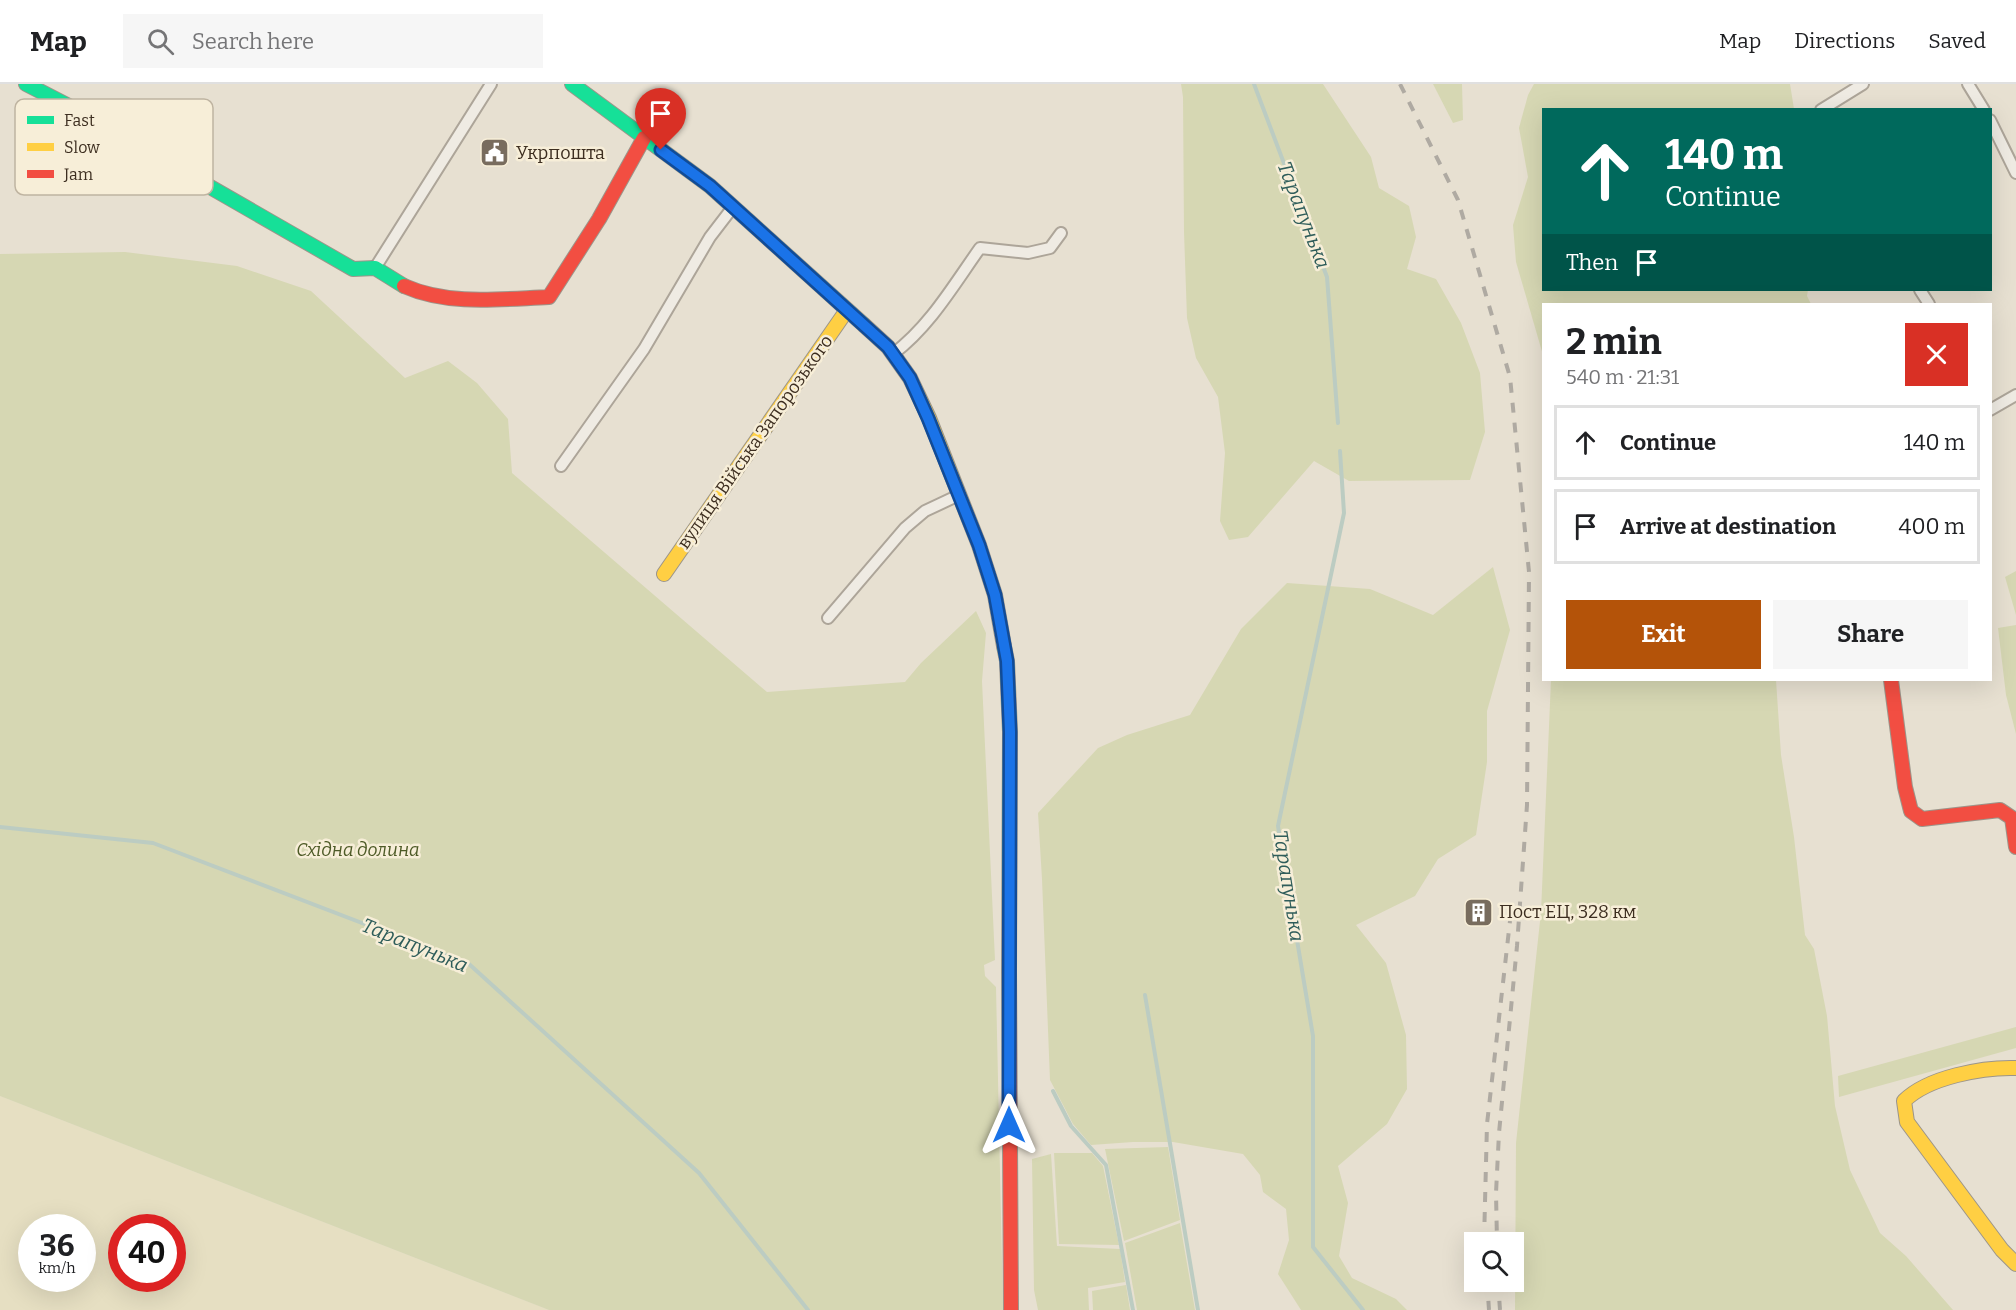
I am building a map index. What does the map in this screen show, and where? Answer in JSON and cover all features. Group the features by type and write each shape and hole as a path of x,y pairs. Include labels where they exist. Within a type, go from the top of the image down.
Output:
{"street":[{"path":"26,84 55,99"},
{"path":"375,268 491,84"},
{"path":"572,84 710,186 888,347 910,378 979,545 995,595 1007,661 1010,732 1011,1310"},
{"path":"1824,108 1863,84"},
{"path":"1968,84 1983,108"},
{"path":"1992,124 2016,173"},
{"path":"213,189 353,269 375,268 390,279 415,290 452,300 549,297 599,219 645,138"},
{"path":"561,466 644,348 710,237 733,207"},
{"path":"893,354 913,339 928,322 980,248 1028,253 1050,248 1061,233"},
{"name":"вулиця Війська Запорозького","path":"664,574 847,310"},
{"path":"1992,409 2016,395"},
{"path":"828,618 905,528 925,511 959,495"},
{"path":"1890,681 1905,787 1911,811 1922,819 2009,815 2016,847"},
{"path":"2016,1068 2006,1066 1972,1072 1920,1088 1904,1101 1906,1122 2002,1250 2016,1264"}],"shaded area":[{"path":"0,1096 549,1310 0,1310"}],"green space":[{"path":"1181,84 1323,84 1371,157 1379,188 1409,206 1416,237 1407,269 1436,279 1461,323 1480,373 1485,432 1470,480 1349,481 1314,461 1248,537 1229,540 1220,521 1225,453 1218,397 1196,358 1187,318"},
{"path":"1433,84 1462,84 1463,120 1453,123"},
{"path":"1534,84 1790,84 1794,108 1542,108 1542,291 1808,291 1807,296 1810,303 1542,303 1542,352 1516,262 1513,225 1528,177 1519,128 1528,95"},
{"name":"Східна долина","path":"125,252 237,266 311,291 405,378 448,361 477,383 508,419 512,473 767,692 905,682 921,663 976,611 986,633 982,681 995,960 984,965 985,976 996,987 1003,1310 549,1310 0,1096 0,254"},
{"path":"1493,567 1510,630 1487,711 1487,762 1476,835 1438,859 1415,896 1356,925 1386,963 1406,1035 1407,1089 1387,1124 1338,1166 1348,1203 1339,1256 1352,1278 1396,1299 1407,1310 1301,1310 1278,1274 1289,1240 1286,1209 1263,1192 1260,1175 1243,1154 1173,1142 1091,1145 1073,1124 1050,1080 1038,813 1098,748 1127,735 1190,715 1241,629 1287,583 1370,589 1433,615"},
{"path":"2016,571 2016,615 2005,577"},
{"path":"2016,625 2016,734 2006,695 1998,628"},
{"path":"1551,681 1776,681 1781,755 1794,837 1805,935 1814,949 1827,1016 1835,1106 1850,1170 1880,1233 1906,1256 1953,1310 1515,1310 1515,1292 1524,1292 1524,1232 1515,1232 1516,1143 1541,912"},
{"path":"2016,1027 2016,1048 1839,1097 1838,1076"},
{"path":"1168,1147 1180,1220 1124,1241 1105,1149"},
{"path":"1054,1153 1092,1153 1103,1166 1119,1245 1059,1244"},
{"path":"1051,1154 1057,1246 1120,1249 1125,1282 1088,1288 1089,1310 1038,1310 1034,1290 1032,1159"},
{"path":"1180,1223 1195,1310 1137,1310 1125,1243"},
{"path":"1126,1285 1130,1310 1093,1310 1092,1291"}],"waterway":[{"name":"Тарапунька","path":"1254,84 1327,277 1338,423"},
{"name":"Тарапунька","path":"1340,451 1344,513 1278,826 1313,1036 1313,1247 1363,1310"},
{"name":"Тарапунька","path":"0,827 153,843 469,964 699,1173 808,1310"},
{"path":"1145,995 1198,1310"},
{"path":"1053,1091 1071,1126 1106,1165 1133,1310"}],"railway":[{"path":"1400,84 1458,200 1510,377 1529,572 1527,805 1517,946 1499,1133 1497,1232"},
{"path":"1484,1232 1487,1124 1510,921"},
{"path":"1488,1292 1489,1310"},
{"path":"1499,1292 1500,1310"}],"traffic: fast":[{"path":"26,84 55,99"},
{"path":"572,84 710,186 864,325"},
{"path":"213,189 353,269 375,268 404,286"},
{"path":"1004,646 1007,661 1010,732 1009,971"}],"traffic: slow":[{"path":"664,574 847,310"},
{"path":"864,325 888,347 910,378 929,418 979,545 995,595 1004,646"},
{"path":"2016,1068 1988,1069 1957,1075 1927,1086 1904,1101 1907,1122 2002,1250 2016,1264"}],"traffic: jam":[{"path":"404,286 457,299 494,300 549,297 599,219 644,138"},
{"path":"1891,681 1905,787 1911,811 1922,819 2000,810 2012,818 2016,847"},
{"path":"1009,971 1011,1310"}],"place":[{"name":"Укрпошта","path":"495,153"},
{"name":"Пост ЕЦ, 328 км","path":"1478,912"}],"route":[{"path":"661,150 710,186 888,347 910,378 979,545 995,595 1007,661 1010,732 1009,1125"}]}
